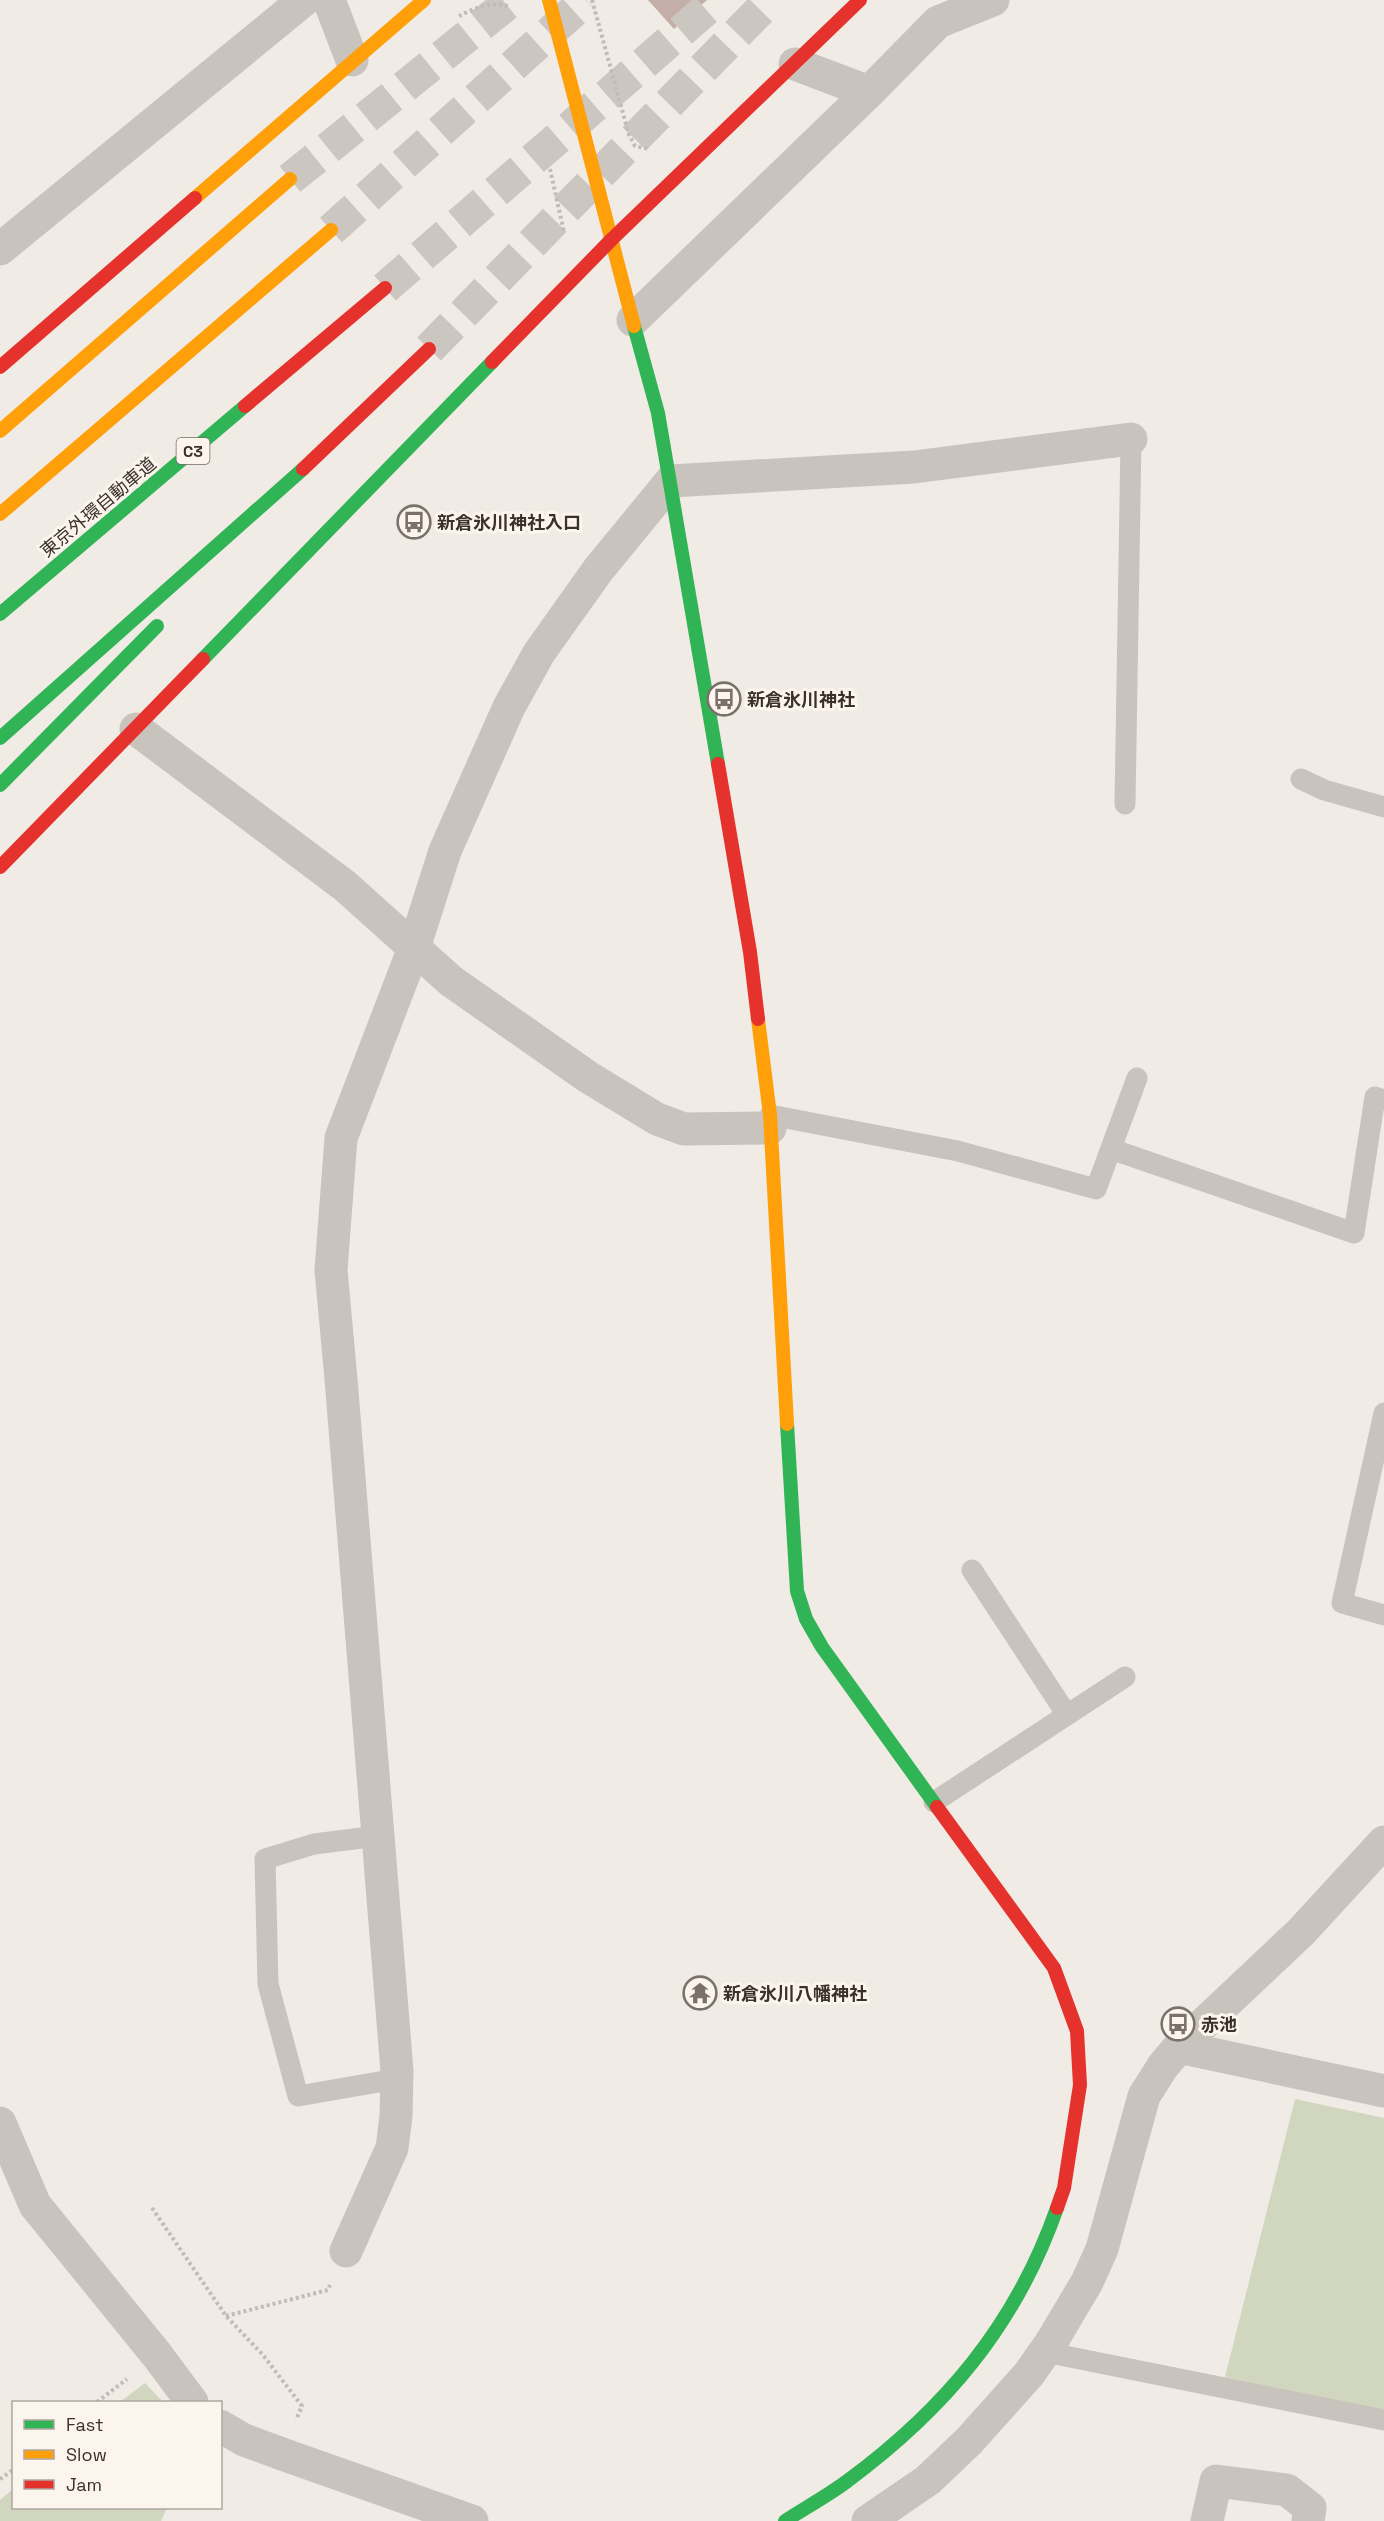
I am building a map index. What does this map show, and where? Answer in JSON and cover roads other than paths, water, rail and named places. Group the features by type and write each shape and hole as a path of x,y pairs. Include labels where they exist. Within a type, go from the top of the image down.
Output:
{"main road":[{"path":"0,367 424,0"},
{"path":"549,0 610,240 658,413 750,952 770,1122 797,1591 806,1619 822,1647 1054,1968 1077,2031 1080,2085 1064,2188 1044,2245 1013,2305 970,2368 912,2428 846,2482 785,2521"},
{"path":"0,867 610,240 860,0"},
{"path":"0,431 290,178"},
{"path":"0,514 331,230"},
{"name":"東京外環自動車道","path":"0,614 385,288"},
{"path":"0,738 332,443 429,349"},
{"path":"222,560 332,443"},
{"path":"0,785 165,618"}],"street":[{"path":"0,249 304,0"},
{"path":"329,0 352,60"},
{"path":"633,320 869,92 938,22 993,0"},
{"path":"795,64 869,92"},
{"path":"346,2251 392,2148 396,2116 396,2079 342,1379 331,1270 341,1138 414,948 445,851 509,707 539,653 585,589 671,481 914,466 1131,439"},
{"path":"136,729 345,886 451,981 588,1077 657,1119 684,1130 770,1122"},
{"path":"868,2521 936,2472 1029,2374 1045,2352 1087,2282 1102,2248 1144,2096 1163,2066 1179,2047 1301,1932 1384,1842"},
{"path":"1179,2047 1384,2091"},
{"path":"0,2123 35,2205 157,2355 191,2401"},
{"path":"222,2427 244,2440 273,2451 472,2521"},
{"path":"1207,2521 1216,2481 1287,2490 1310,2508 1308,2521"}],"lane":[{"path":"1125,804 1131,439"},
{"path":"1302,778 1323,790 1384,807"},
{"path":"770,1122 958,1151 1096,1189 1137,1078"},
{"path":"1111,1149 1354,1233 1376,1097 1384,1100"},
{"path":"1384,1413 1342,1603 1384,1615"},
{"path":"972,1570 1067,1715"},
{"path":"934,1802 1125,1677"},
{"path":"378,1836 314,1844 265,1859 268,1984 298,2096 396,2079"},
{"path":"1045,2352 1384,2420"}],"tunnel":[{"path":"290,179 512,0"},
{"path":"331,230 586,0"},
{"path":"385,288 717,0"},
{"path":"429,349 770,0"}],"place":[{"name":"新倉氷川神社入口","path":"414,522"},
{"name":"新倉氷川神社","path":"724,699"},
{"name":"新倉氷川八幡神社","path":"700,1993"},
{"name":"赤池","path":"1178,2024"}]}
